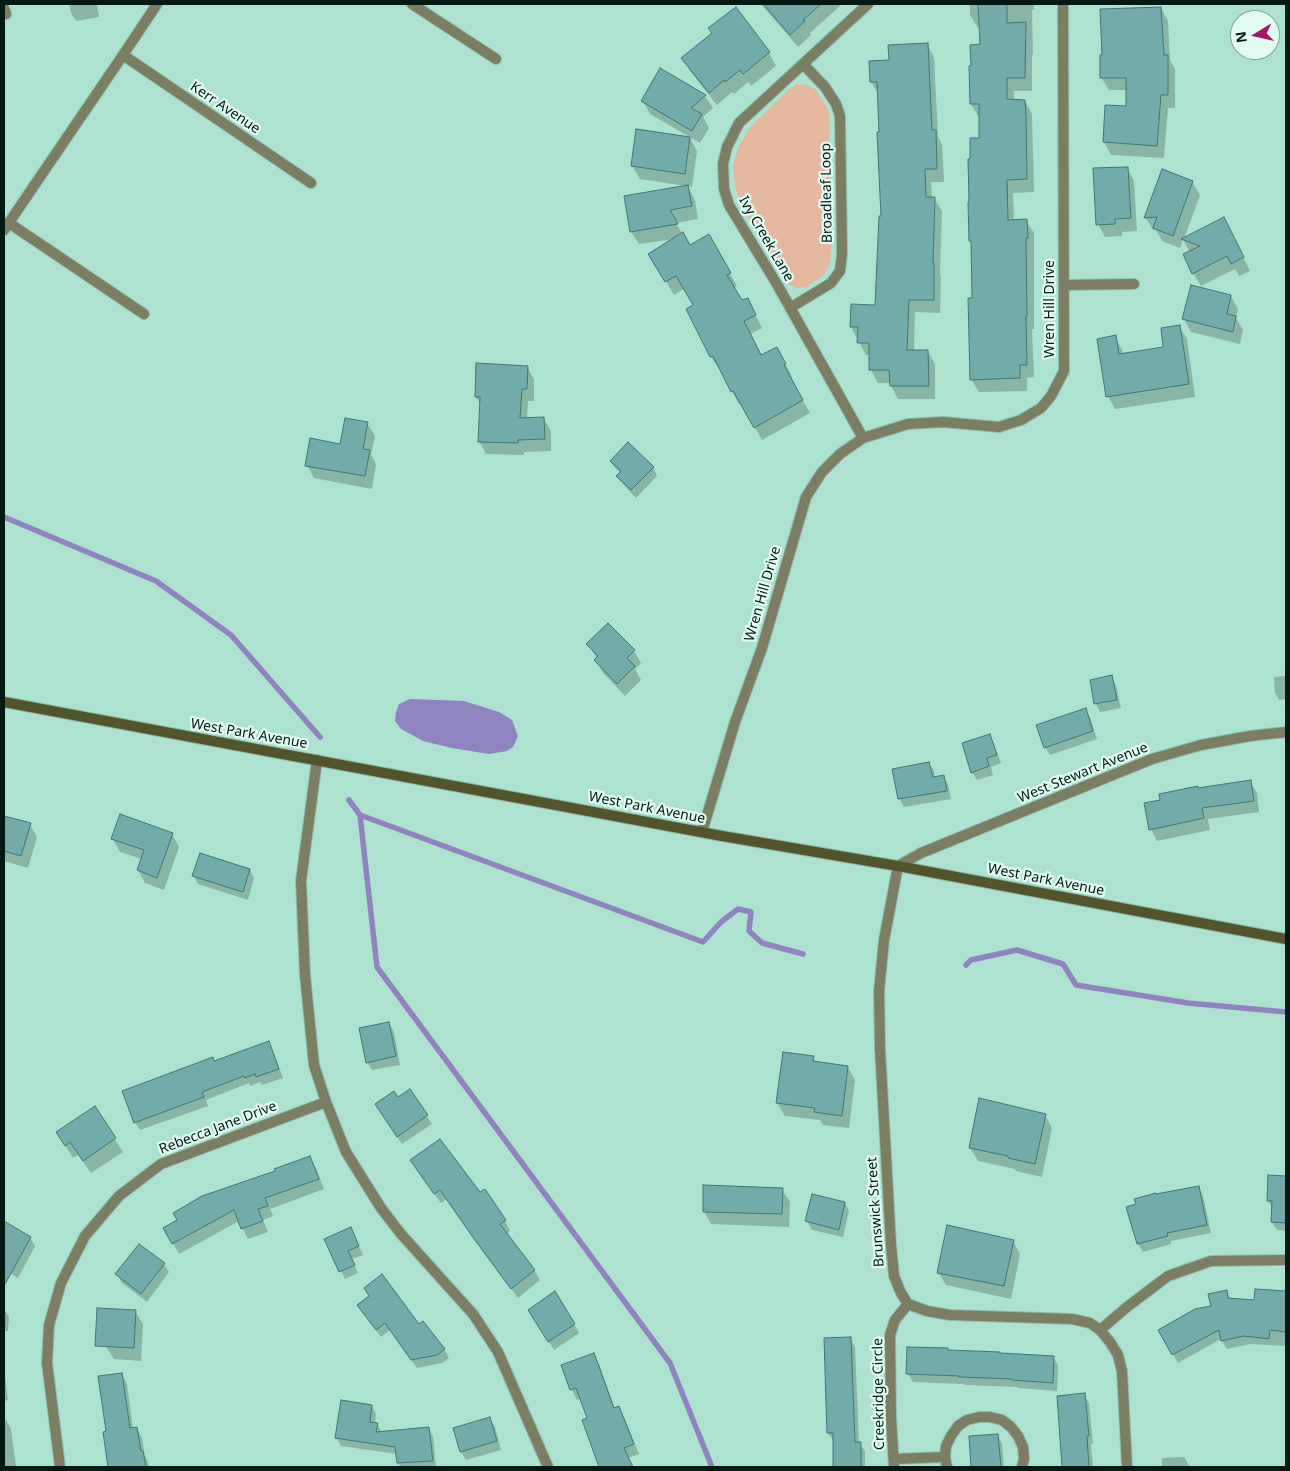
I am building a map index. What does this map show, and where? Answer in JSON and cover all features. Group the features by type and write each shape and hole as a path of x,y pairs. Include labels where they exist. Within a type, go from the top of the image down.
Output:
{"main road":[{"name":"West Park Avenue","path":"4,702 1286,939"}],"street":[{"path":"144,314 7,227 157,4"},
{"path":"412,4 496,59"},
{"name":"Ivy Creek Lane","path":"863,438 778,286 729,204 724,189 723,164 727,147 739,124 868,4"},
{"name":"Wren Hill Drive","path":"702,832 735,722 762,648 806,497 822,472 840,454 863,438 908,424 943,422 999,427 1021,420 1041,408 1051,396 1064,370 1063,4"},
{"name":"Kerr Avenue","path":"123,56 311,183"},
{"name":"Broadleaf Loop","path":"790,308 831,283 840,270 842,254 840,116 836,104 829,93 803,64"},
{"path":"1064,285 1134,284"},
{"name":"West Stewart Avenue","path":"898,866 921,853 1152,759 1201,745 1286,732"},
{"path":"317,760 301,881 305,975 314,1065 326,1102 346,1152 381,1208 401,1234 473,1314 498,1352 548,1467"},
{"name":"Brunswick Street","path":"898,866 884,940 879,992 880,1049 892,1263 894,1276 908,1304"},
{"name":"Rebecca Jane Drive","path":"60,1467 47,1363 49,1325 61,1283 85,1236 119,1196 161,1164 326,1102"},
{"path":"1100,1330 1168,1276 1211,1261 1286,1260"},
{"path":"908,1304 927,1311 950,1315 1072,1319 1090,1323 1100,1330 1118,1355 1122,1372 1127,1467"},
{"name":"Creekridge Circle","path":"908,1304 895,1320 890,1335 891,1417 894,1463 945,1457"},
{"path":"947,1467 945,1457 946,1446 950,1436 958,1426 968,1420 979,1417 1002,1420 1011,1427 1023,1447 1024,1459 1022,1467"}],"shaded area":[{"path":"798,84 807,85 815,89 829,112 831,251 830,263 824,275 807,287 797,288 789,284 743,210 735,187 733,166 738,148 750,127 790,88"},
{"path":"410,699 464,701 499,712 512,720 518,736 513,747 507,751 489,754 423,741 401,729 395,721 399,704"}],"building":[{"path":"763,4 821,4 790,35"},
{"path":"978,4 1007,4 1007,23 1026,22 1025,78 1007,78 1007,99 1025,100 1026,114 1027,179 1007,180 1008,220 1027,219 1027,365 1020,365 1020,378 970,380 968,298 972,298 968,159 970,159 970,138 979,138 979,104 970,104 969,66 971,66 970,45 980,44"},
{"path":"736,7 770,52 743,74 740,70 725,82 724,80 709,93 681,58 712,33 708,28"},
{"path":"1161,7 1164,55 1168,55 1168,95 1161,95 1157,146 1103,142 1105,105 1126,106 1126,78 1100,78 1100,55 1102,55 1100,9"},
{"path":"928,43 932,130 936,130 937,169 925,169 926,197 935,197 934,300 909,300 907,350 928,350 929,386 890,386 889,370 869,370 869,343 857,343 858,327 850,327 851,304 875,305 879,216 881,216 877,132 879,132 877,82 870,82 869,61 889,60 888,45"},
{"path":"660,68 706,95 691,108 702,114 692,131 641,101"},
{"path":"636,129 690,137 685,174 631,166"},
{"path":"1128,167 1131,218 1115,219 1115,224 1096,225 1093,168"},
{"path":"1162,169 1193,181 1173,236 1153,228 1157,217 1144,218"},
{"path":"688,185 692,206 670,210 678,224 630,232 624,196"},
{"path":"1224,217 1244,257 1231,264 1227,256 1192,274 1183,254 1200,246 1181,239"},
{"path":"683,232 690,245 709,234 731,273 727,275 742,300 748,298 756,315 744,321 761,355 777,347 786,364 784,365 803,400 754,428 733,391 731,392 713,356 710,357 686,309 693,305 676,276 665,282 648,254"},
{"path":"1191,285 1231,295 1227,314 1236,316 1233,332 1182,319"},
{"path":"1180,325 1189,384 1106,397 1097,339 1116,335 1119,354 1163,347 1161,328"},
{"path":"476,363 528,366 527,389 522,389 520,418 544,417 545,439 518,440 518,443 478,442 480,397 475,397"},
{"path":"345,418 368,422 363,449 370,450 365,476 305,466 310,438 340,444"},
{"path":"628,442 654,467 631,490 616,476 621,471 610,461"},
{"path":"608,623 635,650 627,658 635,666 617,684 594,660 598,656 586,644"},
{"path":"1112,675 1117,700 1094,704 1090,680"},
{"path":"1086,708 1093,731 1044,748 1036,725"},
{"path":"990,734 997,755 987,758 989,766 971,773 962,743"},
{"path":"929,762 933,777 944,775 947,791 898,799 892,769"},
{"path":"1251,780 1254,801 1202,808 1204,818 1149,830 1144,803 1160,800 1159,794 1198,786 1198,788"},
{"path":"120,814 173,833 157,878 137,870 144,850 111,839"},
{"path":"4,816 31,823 21,856 4,851"},
{"path":"200,853 250,869 243,892 192,876"},
{"path":"389,1022 396,1056 366,1063 359,1028"},
{"path":"269,1041 279,1069 256,1077 255,1074 245,1078 244,1076 202,1092 204,1097 134,1123 122,1091 213,1057 214,1061"},
{"path":"783,1052 814,1056 813,1061 848,1066 842,1116 814,1112 815,1108 776,1103"},
{"path":"410,1089 428,1115 397,1137 375,1104 394,1091 398,1097"},
{"path":"979,1098 1046,1114 1035,1164 969,1148"},
{"path":"95,1106 116,1138 83,1161 70,1142 65,1146 56,1132"},
{"path":"440,1139 480,1192 485,1189 506,1220 500,1224 535,1270 511,1289 440,1190 434,1194 410,1160"},
{"path":"310,1156 319,1179 265,1198 268,1206 258,1209 263,1221 241,1229 234,1210 172,1244 163,1228 177,1220 173,1213 202,1196 275,1171 274,1169"},
{"path":"1268,1175 1286,1176 1286,1223 1271,1222 1272,1201 1267,1201"},
{"path":"703,1185 783,1188 782,1214 703,1212"},
{"path":"1199,1186 1207,1225 1167,1233 1168,1236 1137,1244 1126,1207 1136,1204 1134,1199 1156,1193"},
{"path":"812,1194 845,1202 839,1230 805,1221"},
{"path":"4,1221 31,1237 4,1286"},
{"path":"947,1225 1014,1240 1004,1286 937,1273"},
{"path":"351,1227 359,1246 348,1251 355,1265 339,1272 324,1239"},
{"path":"139,1244 165,1263 141,1294 115,1274"},
{"path":"382,1274 419,1324 423,1321 445,1349 437,1355 411,1360 385,1323 376,1330 357,1305 369,1296 364,1288"},
{"path":"1255,1289 1286,1291 1286,1332 1270,1330 1269,1339 1244,1336 1221,1341 1219,1330 1172,1355 1158,1330 1195,1309 1211,1306 1208,1294 1227,1290 1228,1298 1254,1300"},
{"path":"555,1291 575,1324 548,1342 528,1310"},
{"path":"97,1308 136,1310 134,1348 95,1346"},
{"path":"851,1337 855,1442 861,1442 861,1467 833,1467 833,1433 827,1433 824,1338"},
{"path":"907,1347 948,1348 948,1350 1054,1356 1053,1383 906,1374"},
{"path":"594,1353 614,1408 619,1406 634,1444 624,1448 633,1467 599,1467 582,1420 587,1418 576,1388 570,1390 561,1365"},
{"path":"122,1373 130,1428 137,1427 146,1467 108,1467 103,1432 106,1431 98,1376"},
{"path":"1085,1393 1089,1436 1087,1436 1089,1467 1062,1467 1057,1396"},
{"path":"341,1400 372,1405 370,1422 378,1423 376,1432 429,1427 433,1461 397,1463 395,1447 335,1438"},
{"path":"490,1417 497,1441 460,1452 453,1428"},
{"path":"998,1434 1001,1467 971,1467 969,1436"}],"waterway":[{"path":"4,517 156,581 231,635 320,737"},
{"path":"349,800 360,815 377,967 670,1363 712,1467"},
{"path":"360,815 703,942 721,922 738,909 751,912 749,931 762,943 803,954"},
{"path":"966,965 971,960 1017,950 1063,964 1076,985 1188,1003 1286,1012"}]}
